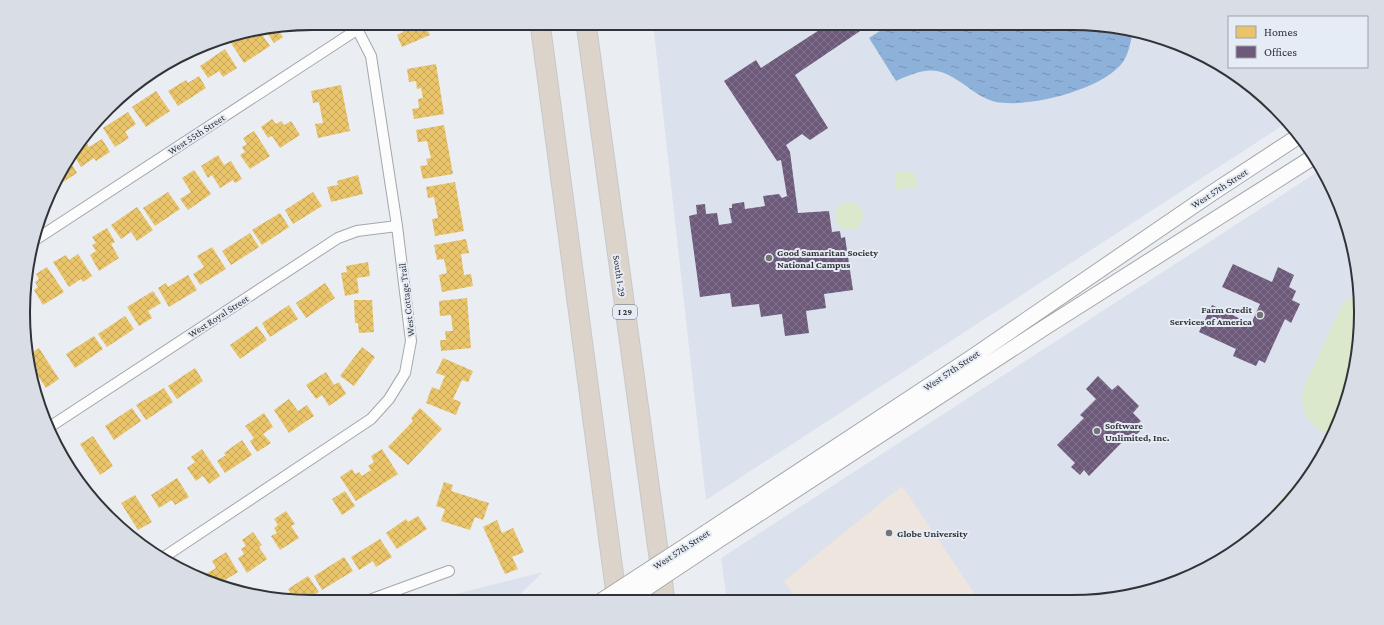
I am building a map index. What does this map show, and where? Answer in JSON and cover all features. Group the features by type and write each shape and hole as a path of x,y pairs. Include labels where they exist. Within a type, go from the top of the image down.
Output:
{"highway":[{"path":"541,30 616,595"},
{"name":"South I-29","path":"587,30 664,595"}],"main road":[{"name":"West 57th Street","path":"635,595 711,537 964,362 1193,206 1294,139"},
{"name":"West 57th Street","path":"611,595 711,537 1309,160"}],"street":[{"name":"West 55th Street","path":"41,236 350,30"},
{"name":"West Cottage Trail","path":"168,555 371,419 389,398 405,373 411,342 397,226 371,56 358,30"},
{"name":"West Royal Street","path":"53,424 338,238 357,231 397,226"},
{"path":"383,595 450,571"}],"shaded area":[{"path":"654,30 1072,30 1108,32 1127,35 1162,45 1196,59 1213,68 1258,100 1283,125 706,500"},
{"path":"1317,172 1339,222 1349,257 1352,276 1354,312 1352,349 1349,368 1339,403 1325,437 1316,454 1296,484 1284,499 1258,525 1213,557 1196,566 1162,580 1127,590 1108,593 1072,595 726,595 721,558"},
{"name":"Globe University","path":"902,486 976,595 794,595 784,581"},
{"path":"543,572 519,595 452,595"}],"green space":[{"path":"907,171 916,175 917,187 896,190 894,173"},
{"path":"849,202 855,203 859,206 862,210 862,222 859,226 855,229 849,230 843,229 839,226 836,222 835,216 836,210 839,206 843,203"},
{"path":"1353,297 1352,349 1349,368 1339,403 1326,434 1307,417 1303,403 1304,386 1341,307 1346,300"},
{"path":"1298,481 1284,499 1276,507 1274,506"}],"water":[{"path":"881,30 1072,30 1108,32 1132,36 1131,43 1123,62 1113,72 1099,81 1064,95 1027,102 1010,103 996,102 988,99 941,72 926,71 907,76 896,81 869,38"}],"building: Homes":[{"path":"402,30 428,30 430,35 402,47 397,35 403,32"},
{"path":"280,32 283,37 274,43 268,33"},
{"path":"262,34 270,46 244,63 231,42"},
{"path":"225,49 237,68 223,77 219,71 208,78 200,66"},
{"path":"436,64 444,114 414,119 412,109 419,108 418,99 423,98 421,88 417,89 416,81 409,82 407,69"},
{"path":"199,76 206,88 178,106 168,91 186,80 188,83"},
{"path":"341,85 350,131 318,138 315,124 323,123 319,102 313,103 311,91"},
{"path":"156,91 170,111 146,127 132,107"},
{"path":"128,112 136,124 125,132 129,138 115,147 103,128"},
{"path":"272,119 276,124 281,121 284,125 291,121 300,135 280,148 272,136 268,138 261,127"},
{"path":"444,125 453,174 423,179 420,166 428,165 426,159 431,158 427,141 418,142 416,130"},
{"path":"254,131 270,156 250,169 240,155 245,152 242,147 247,144 243,138"},
{"path":"102,139 110,152 96,161 94,158 81,167 76,159 87,143 89,147"},
{"path":"218,155 224,165 231,161 242,179 235,183 233,180 220,188 212,175 208,178 201,166"},
{"path":"72,165 77,173 62,183"},
{"path":"194,170 211,194 188,210 180,199 191,192 182,178"},
{"path":"358,175 363,194 331,202 327,187 338,185 337,181"},
{"path":"455,182 464,231 435,236 432,219 438,218 434,197 428,198 426,187"},
{"path":"168,192 180,209 155,226 143,208"},
{"path":"313,192 322,206 293,224 285,210"},
{"path":"137,207 153,230 137,241 131,232 121,239 111,225"},
{"path":"280,213 289,227 262,245 252,230"},
{"path":"107,228 115,242 111,244 119,258 99,271 90,255 96,251 92,245 96,243 92,237"},
{"path":"250,233 259,247 231,265 222,251"},
{"path":"466,239 469,253 461,254 464,275 471,274 473,286 442,292 439,275 447,273 444,259 437,260 434,245"},
{"path":"212,247 226,269 200,285 193,274 204,267 197,256"},
{"path":"78,254 92,276 83,282 81,279 69,287 53,262 66,255 69,260"},
{"path":"368,262 370,276 357,278 359,293 345,296 341,273 347,272 346,266"},
{"path":"47,267 64,292 43,305 34,290 38,287 35,282 39,279 36,274"},
{"path":"188,275 197,290 169,307 158,288 166,283 168,287"},
{"path":"325,283 335,298 306,318 296,303"},
{"path":"153,291 161,303 148,311 152,318 139,326 127,307"},
{"path":"467,298 471,348 441,351 440,340 446,340 445,331 453,331 451,315 440,316 439,301"},
{"path":"354,300 372,300 374,332 359,333 358,323 355,323"},
{"path":"289,305 298,319 270,337 262,323"},
{"path":"125,316 134,329 107,347 98,334"},
{"path":"257,326 267,340 240,359 230,345"},
{"path":"94,336 103,349 75,368 66,354"},
{"path":"362,347 375,357 354,386 340,376"},
{"path":"39,348 59,379 46,388 37,374 33,352"},
{"path":"443,358 473,371 468,382 462,380 453,399 461,402 456,415 426,403 432,387 439,390 445,376 436,373"},
{"path":"195,368 203,381 177,399 168,386"},
{"path":"326,372 334,385 339,382 346,394 329,406 322,395 316,399 306,385"},
{"path":"164,388 173,402 146,420 136,405"},
{"path":"289,399 298,411 307,405 314,416 289,433 274,410"},
{"path":"132,408 141,421 114,440 105,426"},
{"path":"420,408 442,429 408,465 388,447 413,421 411,418"},
{"path":"264,413 273,427 263,434 271,443 257,452 250,441 254,438 245,426"},
{"path":"93,436 113,466 100,475 80,444"},
{"path":"242,440 252,455 225,473 217,461 226,455 224,453"},
{"path":"202,449 220,476 209,484 203,476 196,481 187,468 195,462 191,457"},
{"path":"382,449 398,474 356,501 340,477 352,469 355,474 359,472 362,476 371,470 368,466 374,462 371,456"},
{"path":"177,478 189,497 175,505 172,500 159,508 151,495"},
{"path":"444,482 453,485 451,491 489,503 483,520 475,517 470,530 441,521 445,509 436,506"},
{"path":"345,491 355,506 342,515 332,499"},
{"path":"135,495 152,522 138,530 121,503"},
{"path":"286,511 295,524 291,526 299,538 280,550 271,536 277,533 274,528 278,525 274,519"},
{"path":"418,516 427,529 397,549 386,533 406,519 408,522"},
{"path":"497,520 502,533 513,528 524,552 512,557 518,569 505,574 483,527"},
{"path":"253,532 262,545 259,547 267,559 247,573 238,558 244,554 241,549 246,546 242,540"},
{"path":"380,539 392,557 376,567 373,561 359,570 351,557"},
{"path":"226,552 238,572 224,581 206,574 216,568 212,561"},
{"path":"344,557 353,571 322,590 314,576"},
{"path":"308,576 319,592 314,595 288,594 290,592 288,589"}],"building: Offices":[{"path":"819,30 862,30 795,75 828,128 810,140 802,134 786,145 790,152 798,213 829,211 832,232 840,231 841,238 845,237 853,290 824,294 826,308 806,311 809,333 785,336 782,314 761,317 759,304 732,307 730,293 700,297 689,216 697,214 696,205 705,204 706,214 717,213 719,225 732,223 729,208 732,208 732,204 744,202 745,209 765,206 763,196 779,194 782,198 787,196 781,160 777,161 724,81 756,60 761,68"},
{"path":"1233,264 1272,282 1278,267 1294,275 1289,287 1296,291 1292,300 1300,304 1291,323 1285,319 1265,363 1259,360 1256,366 1233,356 1236,349 1199,332 1212,305 1251,324 1260,304 1222,287"},
{"path":"1098,376 1112,390 1118,385 1139,406 1133,413 1141,421 1137,424 1142,429 1133,438 1130,434 1089,476 1084,470 1080,475 1071,467 1075,463 1057,445 1084,418 1080,415 1096,399 1086,389"}],"place":[{"name":"Good Samaritan Society National Campus","path":"769,258"},
{"name":"Farm Credit Services of America","path":"1260,315"},
{"name":"Software Unlimited, Inc.","path":"1097,431"},
{"name":"Globe University","path":"889,533"}]}
